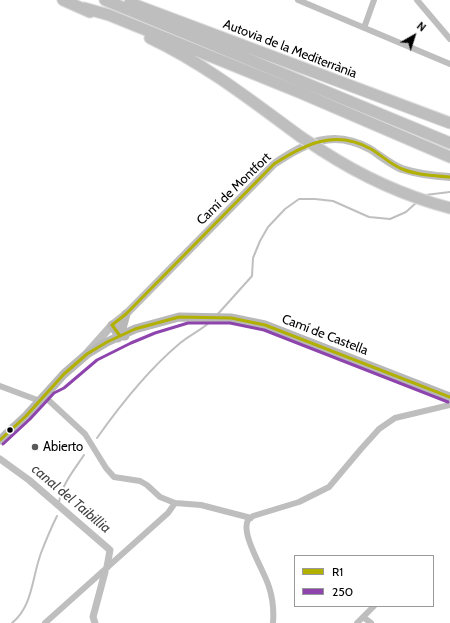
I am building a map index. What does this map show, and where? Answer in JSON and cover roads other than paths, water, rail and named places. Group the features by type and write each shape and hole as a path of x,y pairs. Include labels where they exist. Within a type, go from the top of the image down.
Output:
{"highway":[{"path":"63,0 109,15 257,74 450,157"},
{"path":"104,0 450,143"},
{"name":"Autovia de la Mediterrània","path":"121,0 450,123"},
{"path":"84,8 107,20 160,43 209,70 301,137 349,168 393,189 425,201 450,208"}],"main road":[{"path":"119,336 126,314"},
{"name":"Camí de Castella","path":"0,440 26,416 51,389 61,384 87,358 107,342 135,329 179,317 230,318 265,326 450,397"},
{"name":"Camí de Castella","path":"87,358 153,328 187,318"},
{"path":"112,325 119,336"},
{"path":"119,336 153,328"}],"street":[{"path":"298,0 307,2 450,64"},
{"path":"364,28 374,0"},
{"path":"417,0 450,39"},
{"name":"Camí de Montfort","path":"87,358 112,325 126,314 274,164 301,147 318,141 334,139 354,142 371,150 384,160 401,168 423,175 450,177"},
{"path":"126,314 127,320 135,329"},
{"path":"0,386 42,399 85,434 106,468 114,477 140,481 147,484 160,497 175,503 201,505 251,518 299,502 329,486 379,429 395,418 450,405"},
{"path":"46,623 168,513 175,503"},
{"path":"251,518 247,528 253,551 268,585 274,606 273,623"},
{"path":"357,623 373,607"},
{"path":"363,617 371,623"}],"waterway":[{"path":"425,195 450,192"},
{"path":"217,315 252,276 253,258 268,227 285,209 299,199 333,201 369,217 390,219 406,212 417,202"},
{"path":"97,438 125,400 156,365 183,341 211,321"},
{"path":"59,502 66,483 84,455"},
{"name":"canal del Taibillia","path":"0,459 29,480 110,550 107,567"},
{"path":"12,623 19,616 28,600 41,553 57,516"},
{"name":"canal del Taibillia","path":"95,623 93,617 105,572"}],"place":[{"name":"Abierto","path":"35,447"}]}
